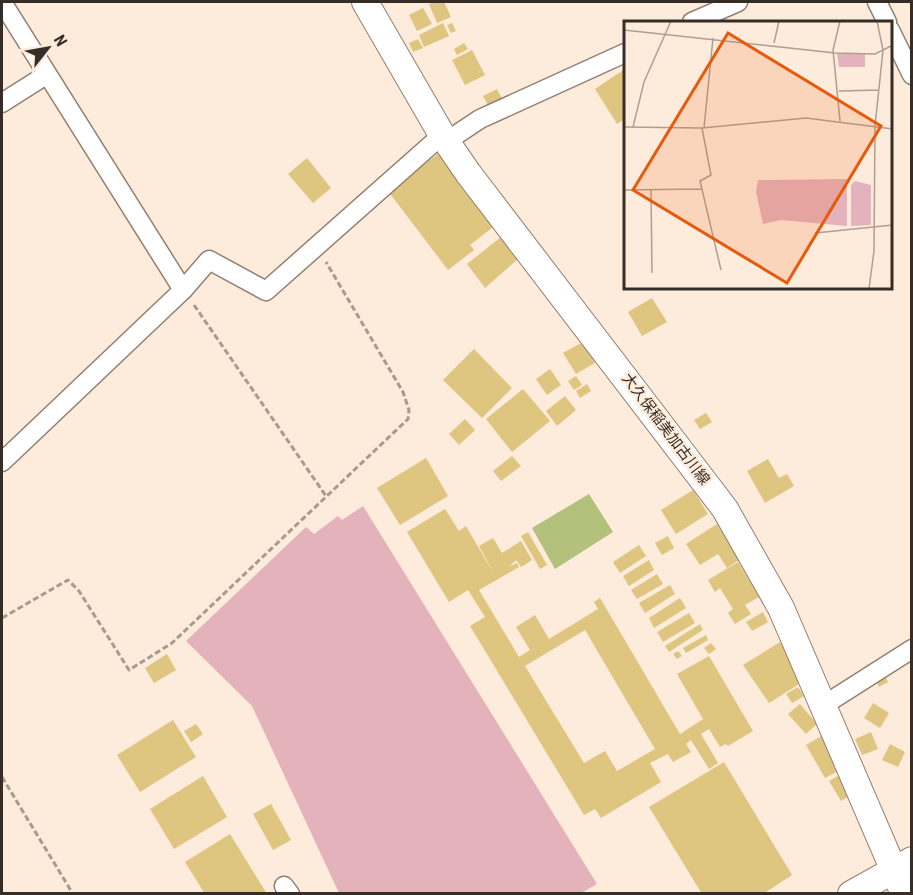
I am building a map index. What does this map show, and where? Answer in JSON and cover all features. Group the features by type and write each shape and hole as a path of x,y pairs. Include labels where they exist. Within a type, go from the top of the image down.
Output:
{"main road":[{"name":"大久保稲美加古川線","path":"365,2 444,138 725,508 781,608 902,864 904,894"},
{"path":"851,894 902,864"}],"street":[{"path":"2,2 183,290"},
{"path":"694,21 738,2"},
{"path":"877,2 886,21"},
{"path":"892,32 912,75"},
{"path":"2,462 183,290 209,260 266,291 444,138 480,119 624,53"},
{"path":"2,103 46,75"},
{"path":"825,705 912,649"}],"path":[{"path":"2,618 68,580 79,591 129,670 172,643 408,419 409,410 404,392 317,245"},
{"path":"183,290 326,496"},
{"path":"2,777 73,894"}],"shaded area":[{"path":"589,494 613,532 555,569 532,528"},
{"path":"363,506 597,884 581,893 339,893 252,706 186,641 306,527 314,534 338,516 342,520"}],"building":[{"path":"444,2 451,17 437,23 429,4"},
{"path":"423,8 432,24 417,31 409,15"},
{"path":"443,23 449,36 424,47 419,35"},
{"path":"452,23 456,31 451,33 447,25"},
{"path":"418,39 423,48 413,52 409,43"},
{"path":"464,43 468,49 457,55 454,49"},
{"path":"472,50 485,75 465,85 452,60"},
{"path":"624,70 624,120 617,124 595,89"},
{"path":"497,89 504,103 490,109 483,96"},
{"path":"438,154 493,227 470,245 474,250 448,270 388,191"},
{"path":"307,158 331,188 313,203 288,174"},
{"path":"501,237 518,259 485,288 467,264"},
{"path":"652,298 667,322 642,336 628,312"},
{"path":"583,342 595,363 576,374 563,353"},
{"path":"474,349 512,388 482,418 443,380"},
{"path":"550,369 561,385 547,395 536,379"},
{"path":"576,376 582,385 574,390 568,381"},
{"path":"587,384 591,391 580,398 576,391"},
{"path":"523,389 550,421 512,452 486,419"},
{"path":"565,396 576,410 557,426 546,411"},
{"path":"706,413 712,422 700,429 694,420"},
{"path":"465,419 475,430 459,445 449,434"},
{"path":"512,456 521,466 501,481 493,471"},
{"path":"426,458 448,496 400,525 377,488"},
{"path":"768,459 779,478 787,474 794,486 765,503 747,471"},
{"path":"693,490 708,514 676,534 661,510"},
{"path":"445,509 459,531 466,526 495,576 479,546 493,538 502,553 521,541 532,560 521,567 516,560 509,567 517,563 519,567 479,590 519,657 530,650 516,627 535,615 549,639 598,609 594,602 600,598 680,734 703,719 677,674 709,656 753,731 728,746 726,744 720,747 709,729 701,734 718,763 709,769 691,740 686,744 691,752 673,762 668,754 650,763 661,782 601,818 595,809 584,815 470,626 485,617 468,590 449,602 407,532","holes":["585,630 655,749 617,771 605,751 584,763 525,666"]},
{"path":"717,524 739,560 727,568 718,554 700,565 686,544"},
{"path":"528,532 547,565 540,569 521,536"},
{"path":"668,536 674,548 662,555 655,543"},
{"path":"639,545 646,556 620,573 613,562"},
{"path":"649,560 654,570 629,586 623,576"},
{"path":"738,562 759,597 745,605 751,614 735,624 728,613 733,609 720,588 715,592 708,580"},
{"path":"657,574 663,584 637,599 631,590"},
{"path":"670,585 675,594 645,613 639,603"},
{"path":"680,598 686,608 654,628 649,618"},
{"path":"763,612 768,622 752,631 746,622"},
{"path":"689,613 695,623 663,642 657,632"},
{"path":"700,624 703,630 669,652 665,646"},
{"path":"706,635 708,640 686,653 683,648"},
{"path":"780,642 804,681 769,703 743,665"},
{"path":"711,643 716,649 709,654 704,648"},
{"path":"678,651 682,656 677,659 673,654"},
{"path":"167,654 176,670 154,683 145,668"},
{"path":"883,671 888,682 879,687 874,677"},
{"path":"798,687 804,696 792,703 786,694"},
{"path":"873,703 889,713 880,728 864,718"},
{"path":"800,704 817,724 806,734 788,714"},
{"path":"173,720 196,757 140,792 117,755"},
{"path":"196,724 203,734 191,742 184,731"},
{"path":"871,732 878,749 862,755 855,739"},
{"path":"825,734 844,768 825,778 806,745"},
{"path":"890,744 905,752 898,767 882,760"},
{"path":"724,762 792,875 763,894 702,894 649,807"},
{"path":"841,774 853,794 841,801 829,781"},
{"path":"203,776 227,817 174,849 150,809"},
{"path":"271,804 291,840 273,850 253,814"},
{"path":"230,834 267,894 205,894 185,862"}]}
